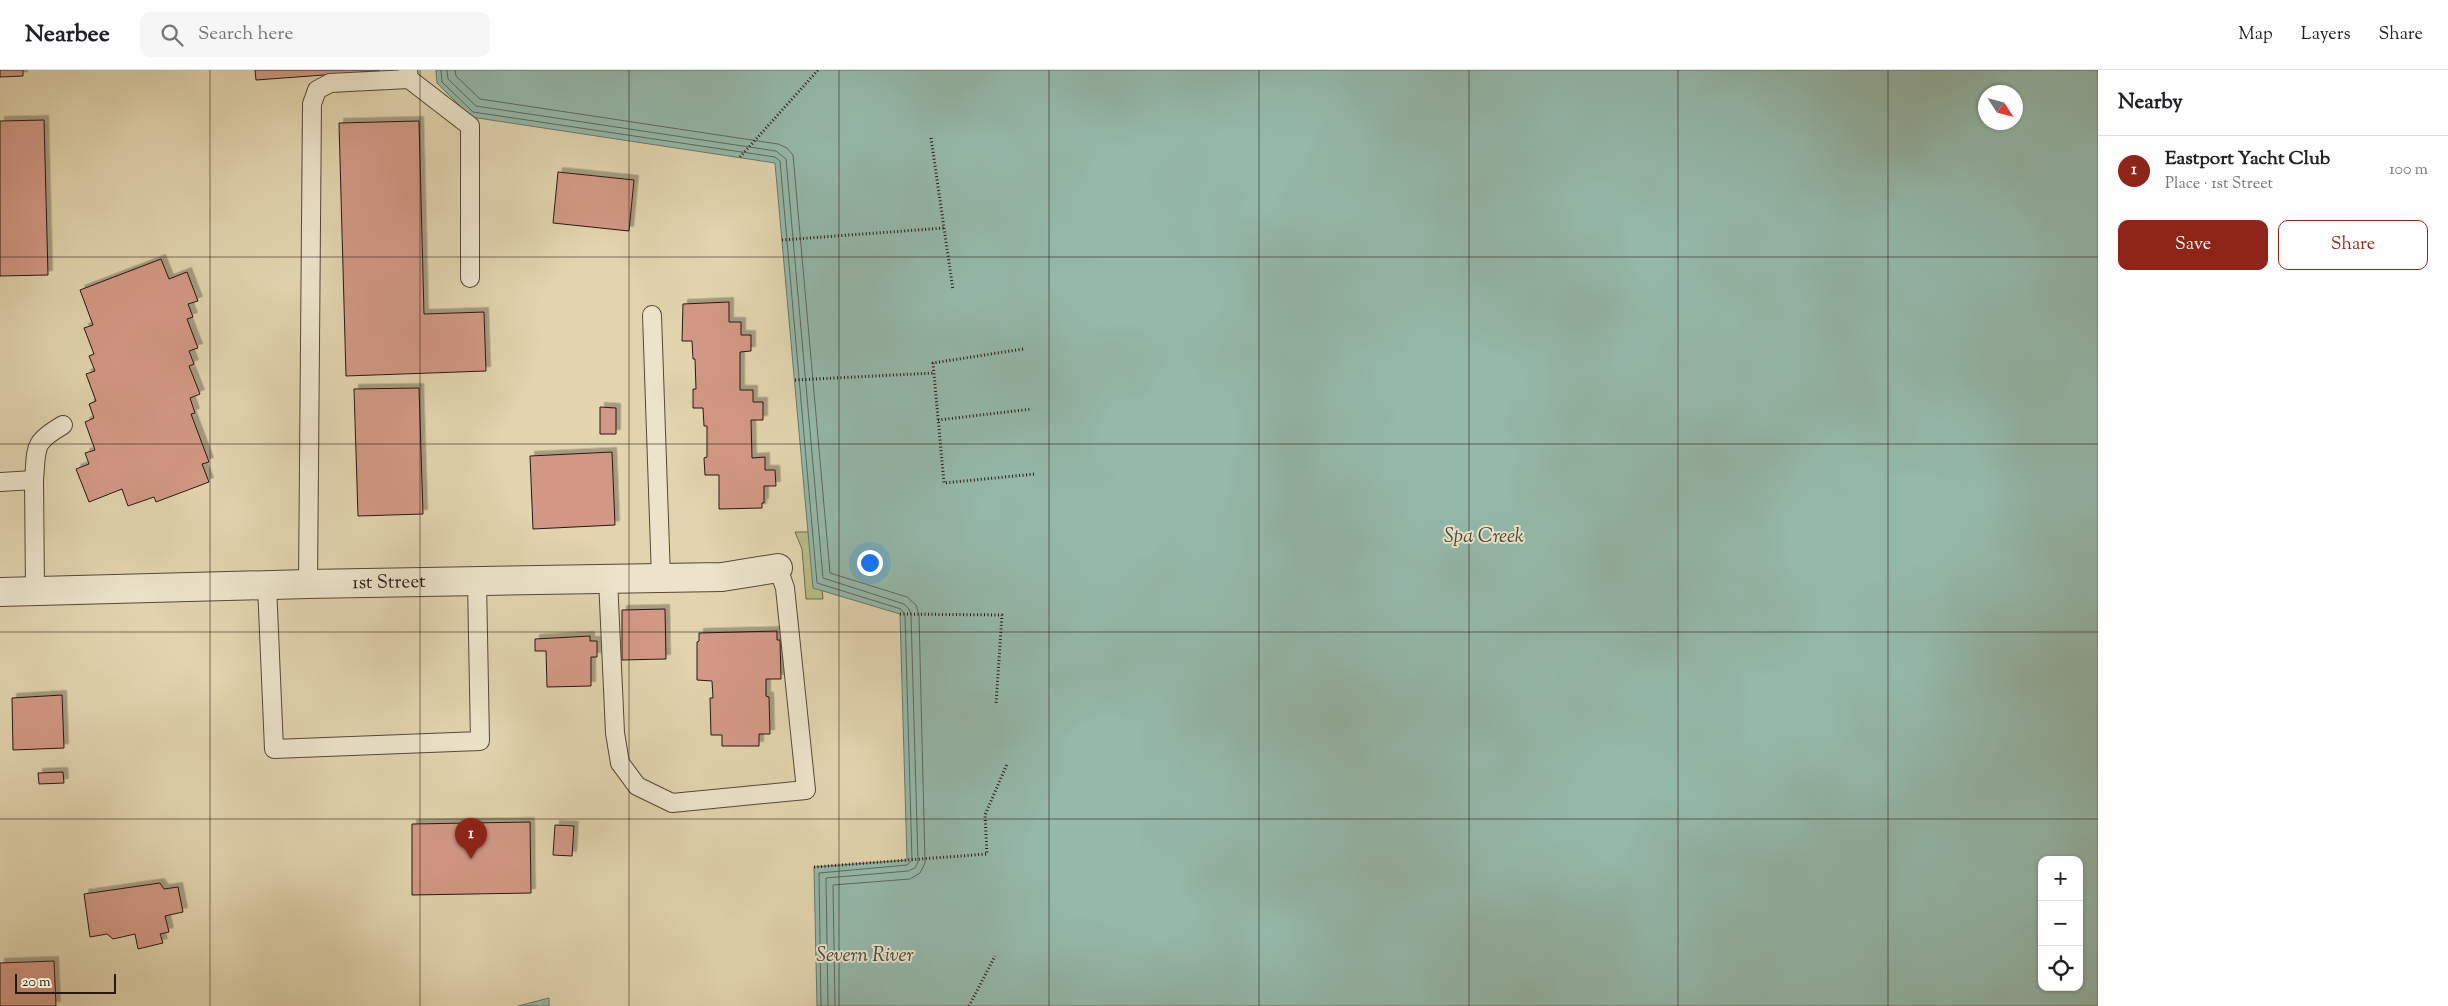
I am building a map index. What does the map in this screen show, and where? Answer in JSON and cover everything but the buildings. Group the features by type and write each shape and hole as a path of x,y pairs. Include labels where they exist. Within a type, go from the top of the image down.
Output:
{"street":[{"name":"1st Street","path":"0,592 308,584 722,577 778,568"}],"lane":[{"path":"308,584 312,104 317,90 330,83 408,74 470,126 470,278"},
{"path":"652,315 661,578"},
{"path":"34,591 34,480 37,450 43,437 63,425"},
{"path":"0,482 34,480"},
{"path":"608,579 615,733 620,763 637,786 672,803 806,790 786,588 778,568"},
{"path":"267,585 274,749 480,741 477,581"}],"path":[{"path":"740,157 818,70"},
{"path":"931,138 953,290"},
{"path":"782,240 944,228"},
{"path":"1023,349 932,362 944,483 1035,474"},
{"path":"795,380 934,373"},
{"path":"938,420 1032,409"},
{"path":"900,614 1002,616 996,704"},
{"path":"814,867 988,854 985,815 1007,764"},
{"path":"969,1006 995,956"}],"green space":[{"path":"795,532 816,532 823,599 806,599 802,549"}],"water":[{"name":"Spa Creek","path":"436,70 2098,70 2098,1006 817,1006 814,867 907,860 900,614 813,588 775,163 471,117 437,83"},
{"path":"549,998 549,1006 518,1006"}],"place":[{"name":"Eastport Yacht Club","path":"471,859"}],"water label":[{"name":"Severn River","path":"865,956"}]}
